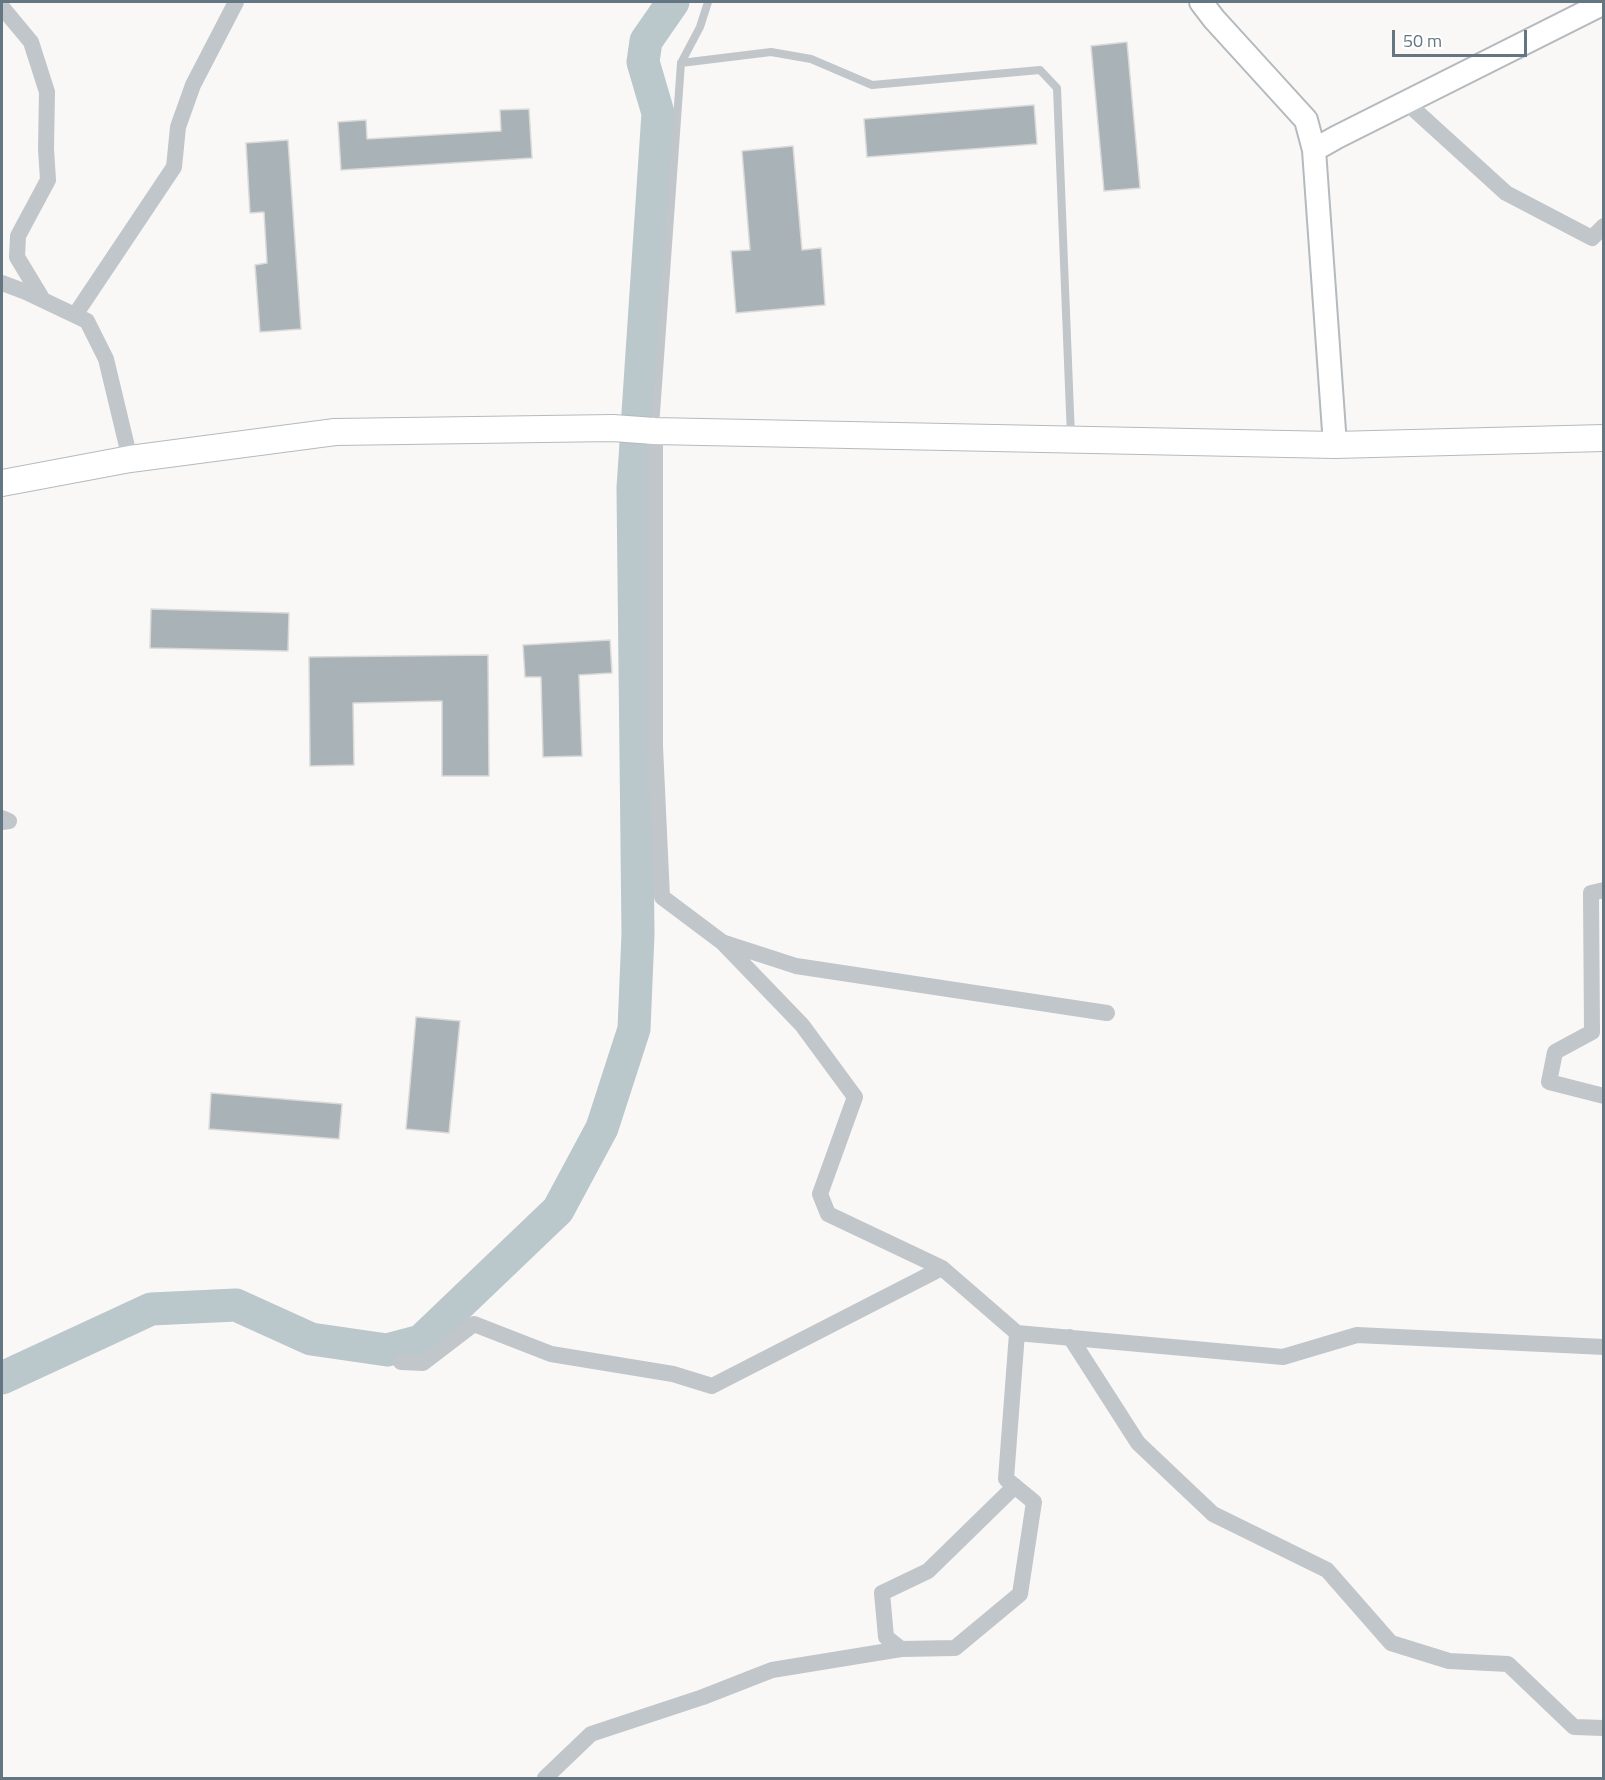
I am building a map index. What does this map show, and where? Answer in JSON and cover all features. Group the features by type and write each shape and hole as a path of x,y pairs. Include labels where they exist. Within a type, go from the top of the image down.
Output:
{"main road":[{"path":"2,483 130,459 335,432 613,428 654,431 1335,445 1604,438"}],"street":[{"path":"1201,2 1306,120 1314,150 1335,445"},
{"path":"1314,150 1604,3"},
{"path":"75,315 174,167 178,127 193,85 230,5"},
{"path":"2,7 31,42 47,92 48,180 18,236 17,257 43,300"},
{"path":"1406,102 1506,193 1592,238 1604,226"},
{"path":"2,283 87,321 106,359 130,459"},
{"path":"654,431 655,746 662,897 722,942 802,1025 855,1097 820,1194 828,1214 942,1268 1017,1333 1283,1357 1357,1335 1604,1347"},
{"path":"1604,890 1591,893 1592,1032 1555,1052 1549,1082 1604,1096"},
{"path":"722,942 796,966 1107,1013"},
{"path":"401,1362 423,1363 474,1324 551,1354 673,1374 712,1386 942,1268"},
{"path":"545,1779 591,1734 703,1697 772,1670 901,1649 955,1648 1020,1594 1034,1502 1006,1479 1017,1333"},
{"path":"1070,1337 1138,1443 1213,1514 1327,1570 1390,1643 1449,1661 1508,1664 1574,1727 1604,1728"},
{"path":"901,1649 886,1637 882,1593 928,1571 1015,1486"}],"lane":[{"path":"654,431 681,63 700,27 708,2"},
{"path":"681,63 771,52 811,59 872,85 1040,70 1057,88 1072,439"}],"building":[{"path":"1127,42 1140,188 1104,191 1091,46"},
{"path":"1034,105 1037,144 867,157 864,119"},
{"path":"529,109 532,158 341,170 338,122 366,120 367,139 501,131 500,110"},
{"path":"288,140 301,329 260,332 255,265 267,263 264,212 250,213 246,143"},
{"path":"793,146 802,250 821,248 825,305 736,313 731,251 750,250 742,151"},
{"path":"151,609 289,613 288,651 150,648"},
{"path":"610,640 612,673 579,675 582,756 543,757 541,677 525,677 523,645"},
{"path":"488,655 489,776 442,776 442,701 353,703 354,765 310,766 309,657"},
{"path":"416,1017 460,1021 449,1133 406,1129"},
{"path":"211,1093 342,1104 339,1139 209,1129"}],"waterway":[{"path":"2,1378 151,1309 236,1305 311,1339 387,1350 421,1341 558,1210 602,1128 634,1029 638,934 633,488 658,113 643,62 646,41 673,2"}]}
